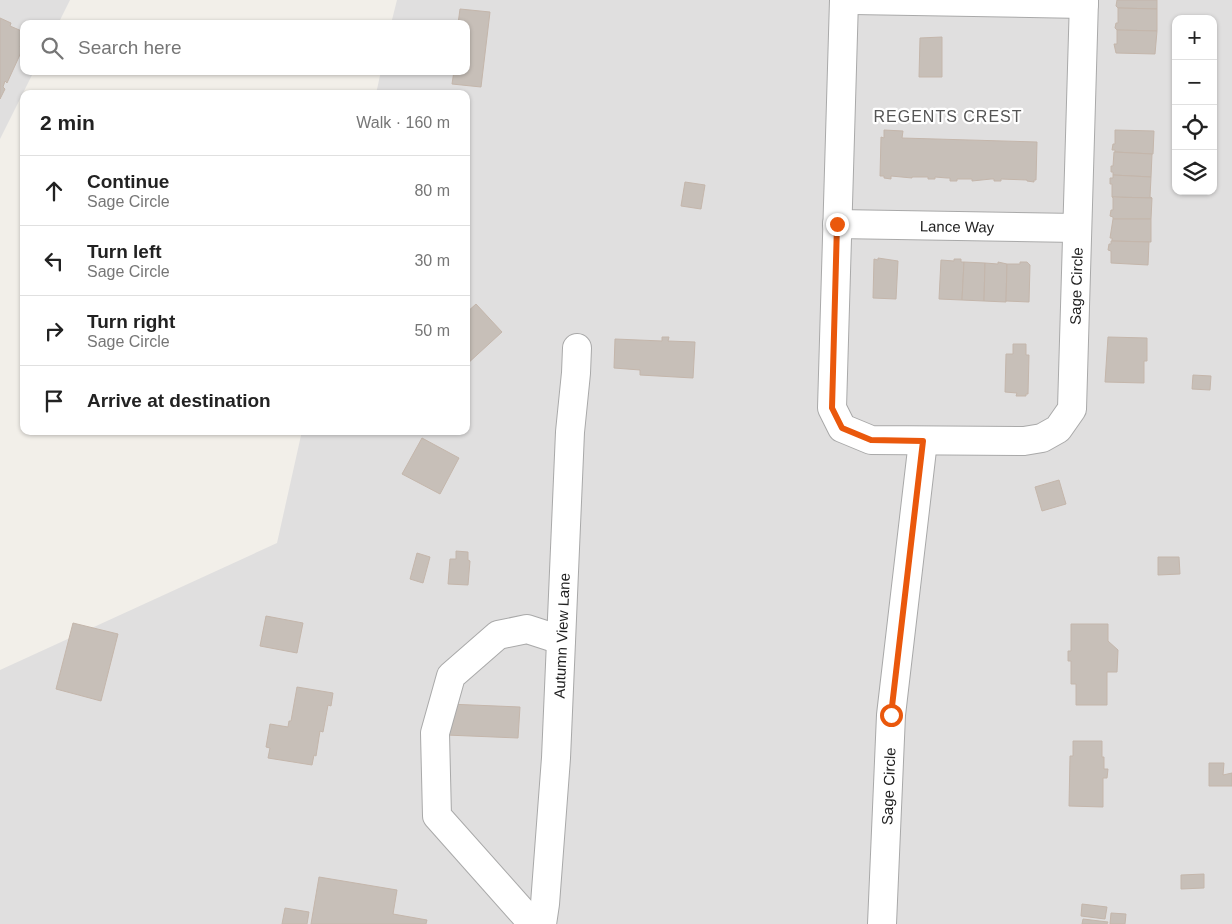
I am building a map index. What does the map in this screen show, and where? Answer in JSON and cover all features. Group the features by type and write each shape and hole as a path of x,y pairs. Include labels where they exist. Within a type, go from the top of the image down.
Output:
{"street":[{"name":"Sage Circle","path":"844,0 832,408 842,428 871,440 923,441 1024,441 1042,438 1058,430 1072,409 1084,2"},
{"path":"853,0 1084,2"},
{"name":"Lance Way","path":"837,224 1077,228"},
{"name":"Autumn View Lane","path":"542,924 556,758 570,432 577,348"},
{"name":"Sage Circle","path":"882,924 891,715 923,441"},
{"path":"533,924 437,816 435,733 451,676 498,635 527,629 561,640"}],"shaded area":[{"path":"0,0 70,0 60,20 20,20 20,75 32,75 24,90 20,90 20,99 0,139"},
{"path":"397,0 1232,0 1232,924 0,924 0,670 277,543 301,435 470,435 470,90 377,90 380,75 470,75 470,20 392,20"}],"building":[{"path":"1117,0 1157,0 1157,9 1118,8 1116,6"},
{"path":"1118,8 1157,9 1157,31 1117,30 1115,28 1116,23 1118,23"},
{"path":"460,9 490,12 481,87 452,84 453,75 470,75 470,20 459,20"},
{"path":"0,18 11,23 10,26 20,30 20,55 7,83 5,81 3,87 5,89 0,99"},
{"path":"1117,30 1157,31 1155,54 1116,53 1114,44 1117,44"},
{"path":"942,37 942,77 919,77 920,38"},
{"path":"884,130 903,131 902,138 1037,142 1036,180 1034,182 1001,179 1001,181 994,181 994,179 972,181 972,179 957,179 957,181 950,181 950,178 935,177 935,179 928,179 928,177 891,176 891,179 884,178 884,176 880,176 881,137 884,138"},
{"path":"1115,130 1154,131 1153,154 1115,152 1115,150 1112,150 1113,144 1115,144"},
{"path":"1114,152 1152,154 1151,177 1113,175 1111,166 1113,166"},
{"path":"1113,175 1151,177 1150,197 1152,198 1112,197 1110,178 1113,178"},
{"path":"685,182 705,185 701,209 681,206"},
{"path":"1113,197 1152,198 1151,219 1113,219 1110,216 1111,210 1113,210"},
{"path":"1113,219 1151,219 1151,242 1112,241 1112,238 1110,238"},
{"path":"1111,241 1149,242 1148,265 1111,263 1111,251 1108,250"},
{"path":"878,258 898,261 896,299 873,298 874,259 878,260"},
{"path":"954,259 961,259 961,262 964,262 962,300 939,299 941,260 954,261"},
{"path":"964,262 985,263 984,301 962,300"},
{"path":"998,262 1007,264 1006,302 984,301 985,263 998,264"},
{"path":"1020,262 1027,262 1030,265 1029,302 1006,301 1007,264 1020,264"},
{"path":"476,304 502,332 470,361 470,309"},
{"path":"662,337 669,337 668,341 695,342 693,378 640,375 640,370 614,368 615,339 662,341"},
{"path":"1108,337 1147,338 1147,361 1144,361 1144,383 1105,382"},
{"path":"1013,344 1026,344 1026,355 1029,355 1028,394 1026,396 1016,396 1017,393 1005,392 1006,354 1013,354"},
{"path":"1193,375 1211,376 1210,390 1192,389"},
{"path":"422,438 459,458 440,494 402,474"},
{"path":"1059,480 1066,504 1042,511 1035,487"},
{"path":"456,551 468,552 468,560 470,561 468,585 448,584 450,559 456,559"},
{"path":"417,553 430,557 423,583 410,579"},
{"path":"1158,557 1179,557 1180,574 1158,575"},
{"path":"266,616 303,623 297,653 260,646"},
{"path":"73,623 118,634 101,701 56,689"},
{"path":"1071,624 1108,624 1108,641 1118,650 1117,672 1107,672 1107,705 1076,705 1076,684 1071,684 1071,661 1068,661 1068,651 1071,651"},
{"path":"297,687 333,693 331,706 328,705 323,732 320,731 316,756 314,755 312,765 268,758 270,748 266,747 270,724 288,727 289,721 291,721"},
{"path":"448,704 520,707 518,738 446,735"},
{"path":"1073,741 1102,741 1104,769 1108,769 1107,778 1103,778 1103,807 1069,806 1070,756 1073,756"},
{"path":"1209,763 1224,763 1223,775 1232,773 1232,786 1209,786"},
{"path":"1204,874 1204,888 1181,889 1181,875"},
{"path":"319,877 397,890 393,914 427,920 426,924 311,924"},
{"path":"1082,904 1107,907 1105,919 1081,916"},
{"path":"285,908 309,912 307,924 282,924"},
{"path":"1111,913 1126,914 1125,924 1110,924"},
{"path":"1083,919 1108,922 1107,924 1082,924"}],"district":[{"name":"REGENTS CREST","path":"948,116"}],"route":[{"path":"837,224 832,408 842,428 871,440 923,441 891,715"}]}
